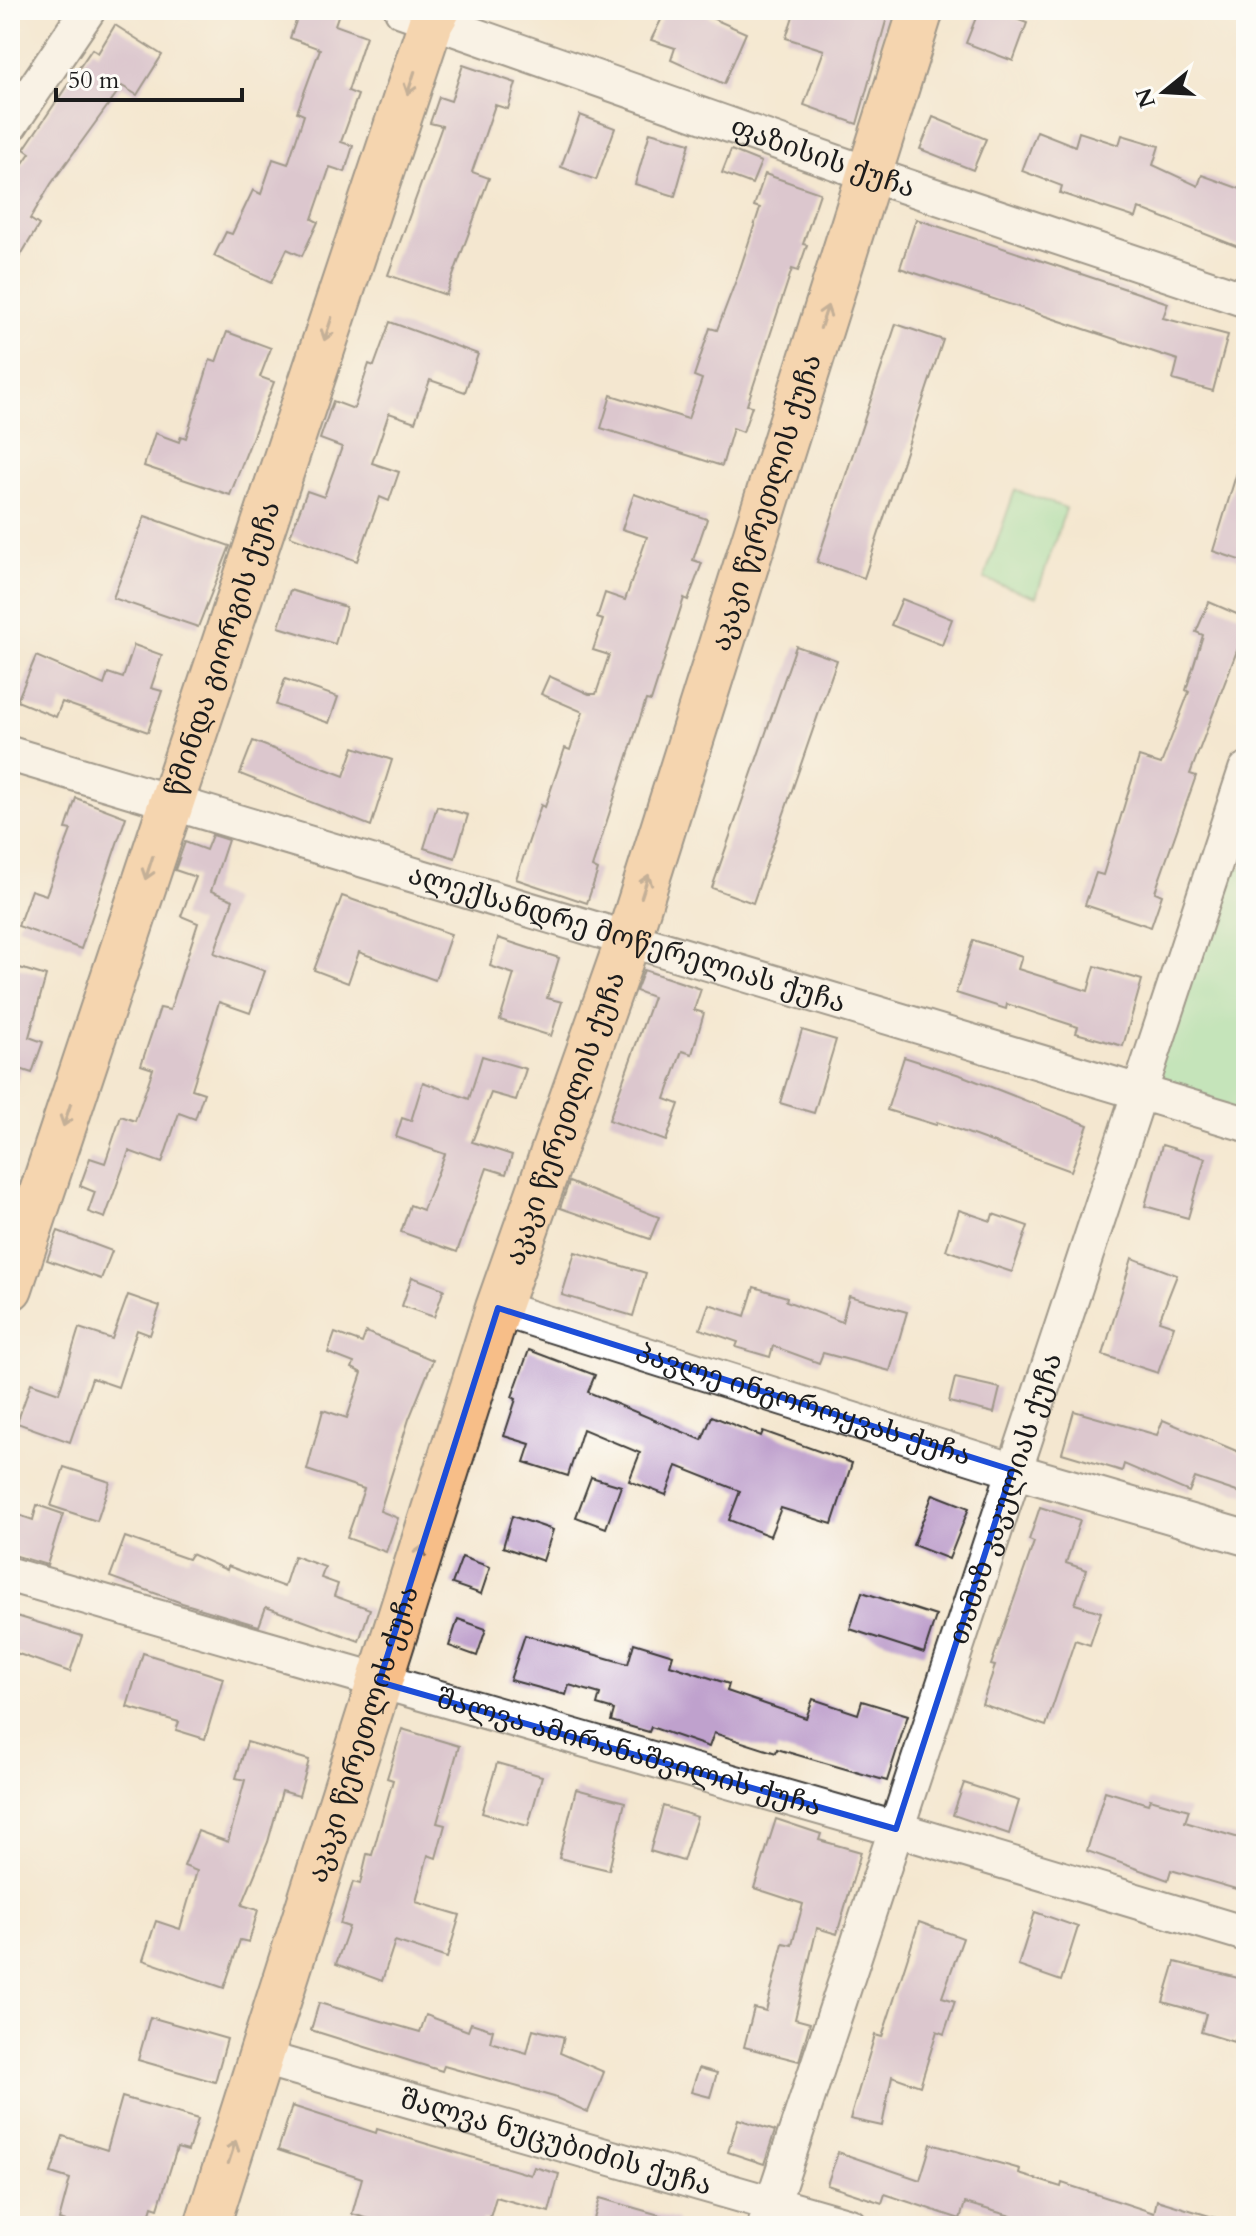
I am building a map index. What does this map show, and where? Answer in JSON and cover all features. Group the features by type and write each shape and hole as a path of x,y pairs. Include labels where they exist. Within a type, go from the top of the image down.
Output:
{"main road":[{"name":"აკაკი წერეთლის ქუჩა","path":"207,2226 498,1308 629,937 921,10"},
{"name":"წმინდა გიორგის ქუჩა","path":"10,1288 170,804 424,14"}],"street":[{"path":"10,125 88,10"},
{"name":"ფაზისის ქუჩა","path":"424,14 869,174 1246,300"},
{"name":"ალექსანდრე მოწერელიას ქუჩა","path":"10,754 1246,1124"},
{"name":"თამაზ კაკულიას ქუჩა","path":"769,2214 1012,1470 1246,770"},
{"name":"პავლე ინგოროყვას ქუჩა","path":"498,1308 1012,1470 1246,1538"},
{"name":"შალვა ამირანაშვილის ქუჩა","path":"10,1575 896,1829 1246,1934"},
{"name":"შალვა ნუცუბიძის ქუჩა","path":"262,2058 769,2214 850,2226"}],"highlighted area":[{"path":"498,1308 1012,1470 896,1829 379,1682"}],"green space":[{"path":"1015,490 1066,508 1036,597 984,579"},
{"path":"1215,861 1246,869 1246,1124 1138,1091"}],"building":[{"path":"300,10 340,10 335,25 366,36 348,91 358,95 341,142 353,146 345,172 330,167 312,219 318,222 302,256 287,249 271,283 214,256 226,232 232,234 253,190 261,194 273,159 288,164 304,115 297,112 320,49 290,38"},
{"path":"666,10 709,10 707,16 746,33 724,84 671,60 675,48 651,40"},
{"path":"795,10 875,10 888,14 857,124 804,105 824,50 786,38"},
{"path":"979,10 992,10 1027,23 1013,61 966,43"},
{"path":"115,25 162,55 137,95 122,86 51,184 30,219 39,225 10,273 10,182 30,153 24,149 92,49 98,53"},
{"path":"463,65 516,83 508,109 495,105 472,172 489,178 446,295 388,275 442,126 430,123 439,97 451,101"},
{"path":"580,115 615,128 596,180 561,167"},
{"path":"933,117 986,139 973,170 920,149"},
{"path":"1037,131 1075,146 1079,132 1119,145 1122,135 1159,146 1153,165 1198,186 1202,175 1246,191 1246,250 1139,208 1136,218 1060,193 1062,186 1022,171"},
{"path":"650,132 690,143 675,196 635,184"},
{"path":"731,150 761,162 752,184 722,173"},
{"path":"765,174 820,193 803,244 807,245 798,271 792,269 747,405 752,406 743,432 733,428 722,466 601,428 611,395 688,419 702,379 694,376 710,328 717,330 738,275 760,208 754,206"},
{"path":"916,219 1168,303 1163,318 1228,335 1213,391 1173,380 1178,360 900,268"},
{"path":"390,322 478,354 465,392 430,380 415,422 389,413 372,463 399,472 389,501 380,497 357,561 290,536 307,491 324,497 342,447 320,439 333,401 354,409 369,364 374,366"},
{"path":"896,324 943,340 864,578 817,562"},
{"path":"227,332 271,348 260,377 274,382 230,495 144,466 155,433 179,442 181,436 186,438 210,360 216,362"},
{"path":"1241,459 1246,460 1246,562 1213,551"},
{"path":"634,494 707,519 693,560 702,563 688,600 684,598 651,701 646,700 592,867 598,870 587,903 516,879 541,805 545,807 565,748 570,750 583,712 541,694 549,676 589,694 596,694 609,655 593,650 603,620 597,618 605,593 625,600 647,537 622,529"},
{"path":"145,516 230,546 198,627 113,598"},
{"path":"290,590 346,607 335,644 279,627"},
{"path":"902,599 952,619 942,645 891,625"},
{"path":"1209,602 1246,618 1246,627 1190,774 1196,776 1155,892 1162,895 1151,927 1085,905 1096,873 1103,875 1139,757 1161,764 1189,692 1186,690 1203,635 1196,632"},
{"path":"134,645 162,655 151,688 162,691 148,732 62,702 56,717 17,701 36,656 104,685 108,673 123,678"},
{"path":"796,646 837,660 753,903 712,888"},
{"path":"285,679 338,697 329,723 276,705"},
{"path":"253,741 344,776 354,747 392,760 371,826 240,774"},
{"path":"76,798 126,817 81,949 18,926 31,890 46,895 71,830 66,829"},
{"path":"437,806 468,815 455,858 424,848"},
{"path":"212,835 228,840 211,891 233,900 214,953 265,971 250,1013 219,1002 192,1089 204,1093 195,1119 179,1113 162,1163 129,1151 105,1218 88,1212 95,1192 80,1186 90,1158 105,1163 121,1116 135,1121 153,1069 141,1065 160,1008 170,1010 198,923 181,916 196,877 175,870 185,842 206,850"},
{"path":"342,896 451,934 435,980 359,952 348,983 314,970"},
{"path":"498,938 559,958 547,998 562,1002 551,1036 500,1020 514,974 490,966"},
{"path":"973,940 1022,956 1018,969 1088,991 1095,966 1142,980 1123,1046 1076,1033 1078,1027 1007,1004 1006,1009 956,993"},
{"path":"10,965 46,976 29,1037 43,1042 32,1073 20,1069 16,1085 10,1084"},
{"path":"644,970 701,989 694,1010 704,1013 692,1054 682,1051 665,1099 679,1104 666,1141 609,1120 653,997 636,991"},
{"path":"802,1030 836,1040 814,1113 780,1103"},
{"path":"482,1056 526,1069 516,1100 491,1093 472,1142 512,1155 506,1174 487,1168 457,1252 401,1232 410,1205 423,1210 445,1154 396,1137 402,1118 411,1121 423,1082 469,1099"},
{"path":"904,1057 963,1076 1088,1125 1071,1171 937,1122 936,1125 887,1110"},
{"path":"1162,1145 1205,1158 1188,1218 1145,1206"},
{"path":"569,1182 659,1217 650,1239 560,1208"},
{"path":"959,1210 991,1221 993,1214 1028,1226 1012,1272 946,1250"},
{"path":"58,1231 112,1251 101,1279 47,1260"},
{"path":"575,1252 646,1273 633,1316 562,1295"},
{"path":"1132,1258 1177,1275 1159,1321 1174,1326 1158,1373 1103,1355"},
{"path":"412,1277 444,1289 434,1317 402,1306"},
{"path":"754,1287 787,1297 786,1301 842,1322 849,1296 907,1312 890,1371 823,1353 819,1363 773,1346 770,1357 736,1347 738,1342 700,1329 709,1304 745,1316"},
{"path":"128,1295 160,1306 150,1335 137,1330 118,1387 92,1378 70,1442 17,1423 31,1383 59,1393 79,1328 112,1339"},
{"path":"366,1332 433,1360 409,1419 380,1511 398,1518 386,1552 347,1538 364,1489 307,1470 323,1410 347,1418 362,1373 352,1368 354,1363 328,1353 335,1333 362,1343"},
{"path":"529,1350 595,1375 588,1392 702,1440 712,1416 761,1436 763,1431 852,1463 832,1524 781,1508 770,1536 729,1520 740,1491 677,1466 666,1495 629,1481 640,1453 583,1429 568,1476 524,1462 530,1444 504,1436 516,1399 512,1397"},
{"path":"955,1378 1000,1388 994,1413 949,1402"},
{"path":"1074,1411 1157,1435 1163,1420 1246,1455 1246,1495 1195,1478 1189,1492 1124,1464 1122,1471 1062,1453"},
{"path":"64,1467 110,1482 97,1521 51,1506"},
{"path":"591,1477 621,1486 606,1528 576,1517"},
{"path":"933,1494 969,1508 949,1559 913,1545"},
{"path":"37,1505 63,1514 47,1565 10,1554 10,1512 33,1520"},
{"path":"1040,1507 1080,1520 1066,1563 1087,1570 1075,1604 1101,1612 1090,1645 1075,1640 1046,1726 982,1704 995,1666 991,1665 1034,1542 1029,1540"},
{"path":"512,1516 553,1530 543,1561 503,1547"},
{"path":"125,1537 188,1559 191,1554 227,1570 228,1566 284,1587 294,1556 325,1567 321,1578 338,1584 334,1596 370,1609 359,1641 266,1607 259,1626 110,1577"},
{"path":"462,1557 490,1567 481,1594 452,1584"},
{"path":"862,1592 936,1616 924,1653 850,1629"},
{"path":"10,1614 82,1636 70,1672 10,1651"},
{"path":"458,1619 486,1629 477,1656 449,1646"},
{"path":"525,1635 628,1664 634,1643 673,1655 670,1665 729,1684 727,1691 806,1718 813,1699 858,1714 862,1701 908,1715 887,1781 777,1749 776,1753 714,1733 709,1747 651,1727 649,1732 611,1721 614,1710 597,1705 600,1694 569,1685 566,1695 510,1680"},
{"path":"143,1653 223,1678 205,1739 176,1730 179,1722 127,1707"},
{"path":"402,1729 459,1746 437,1823 445,1825 436,1858 428,1855 416,1902 460,1915 447,1958 395,1941 382,1981 336,1964 349,1927 340,1924 353,1882 360,1884 367,1854 372,1855 393,1780 387,1778"},
{"path":"247,1742 309,1760 299,1796 282,1791 268,1842 242,1905 258,1910 249,1942 240,1940 224,1988 143,1960 156,1921 180,1929 197,1871 184,1866 198,1831 228,1842 245,1780 236,1778"},
{"path":"497,1763 542,1776 528,1826 482,1813"},
{"path":"964,1783 1019,1801 1009,1834 953,1815"},
{"path":"576,1789 625,1802 609,1870 559,1858"},
{"path":"1105,1791 1148,1804 1150,1799 1189,1810 1185,1822 1246,1840 1246,1892 1171,1870 1168,1880 1087,1851"},
{"path":"663,1806 697,1817 683,1861 650,1851"},
{"path":"776,1819 821,1834 819,1840 861,1852 837,1934 817,1928 795,2019 810,2023 799,2061 744,2047 754,2008 766,2011 783,1943 792,1945 803,1904 754,1888"},
{"path":"1035,1912 1078,1927 1061,1981 1018,1966"},
{"path":"919,1922 963,1938 942,1997 955,2001 944,2034 937,2031 920,2086 892,2076 882,2126 850,2119 875,2035 882,2037"},
{"path":"1175,1962 1246,1980 1246,2040 1236,2037 1234,2042 1201,2032 1206,2014 1163,2002"},
{"path":"319,2003 420,2032 426,2015 468,2031 471,2023 493,2030 490,2042 527,2053 533,2029 564,2037 560,2053 604,2072 588,2112 554,2097 444,2066 442,2071 311,2030"},
{"path":"150,2017 227,2039 215,2082 138,2060"},
{"path":"699,2068 717,2073 710,2097 691,2092"},
{"path":"122,2097 198,2119 188,2151 177,2148 158,2208 152,2206 146,2226 80,2226 59,2220 70,2179 51,2173 63,2136 107,2150"},
{"path":"292,2106 376,2133 377,2129 531,2175 534,2167 559,2174 549,2212 496,2197 489,2221 482,2219 480,2226 394,2226 352,2214 362,2178 278,2150"},
{"path":"738,2119 775,2131 764,2164 728,2152"},
{"path":"931,2144 1020,2169 1019,2174 1061,2187 1062,2183 1154,2213 1157,2200 1226,2221 1225,2226 1025,2226 1010,2222 1011,2216 965,2203 960,2219 885,2194 882,2203 827,2185 838,2152 920,2180"},
{"path":"600,2198 677,2220 677,2226 592,2226"}]}
